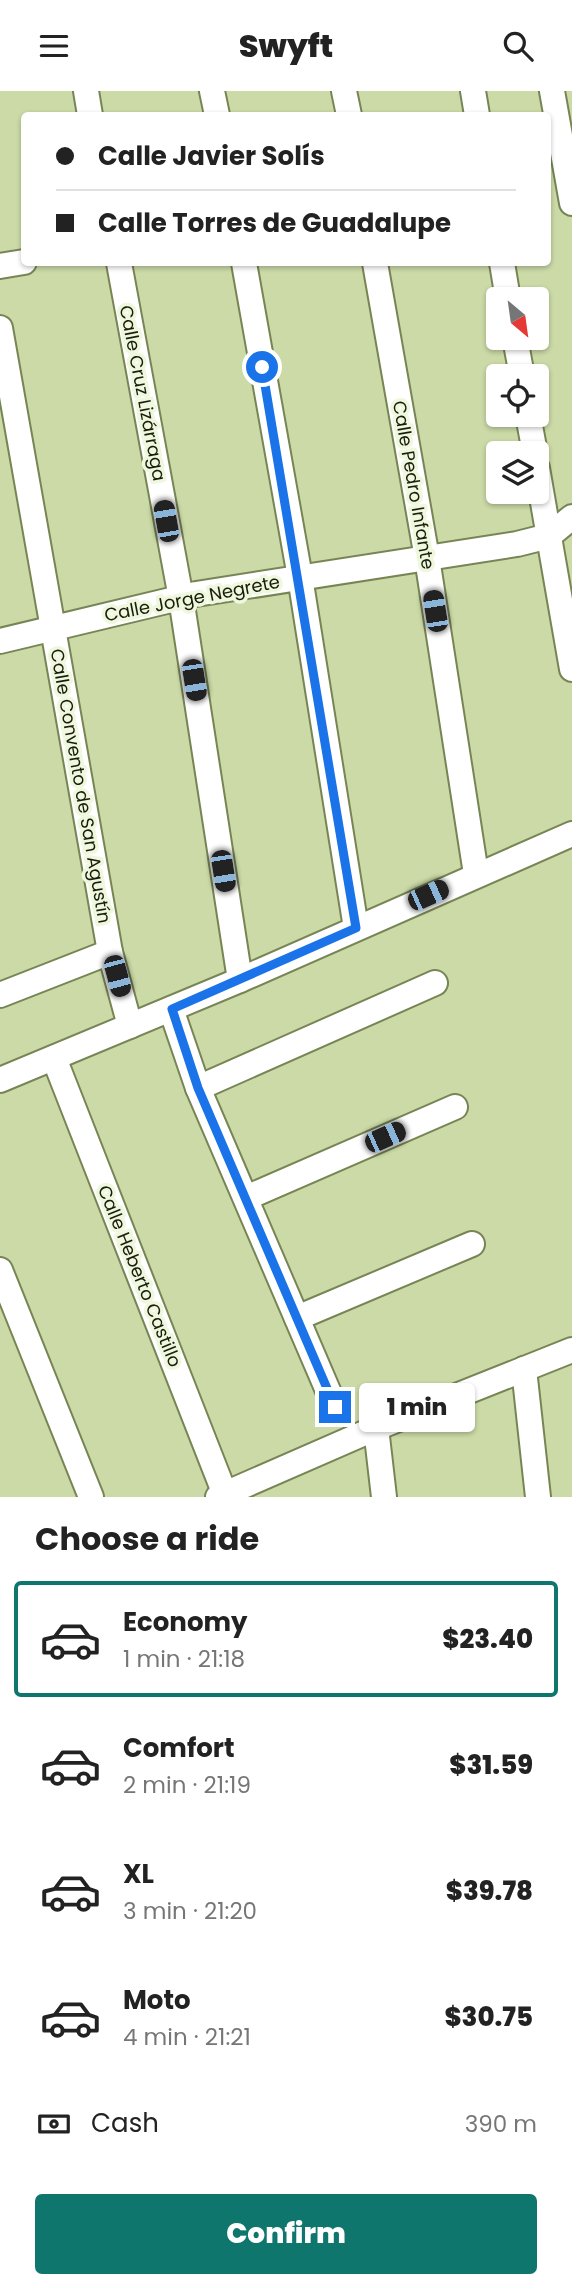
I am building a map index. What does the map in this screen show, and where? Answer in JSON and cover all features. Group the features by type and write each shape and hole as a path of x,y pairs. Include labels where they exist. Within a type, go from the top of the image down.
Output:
{"street":[{"path":"86,91 90,112"},
{"path":"212,91 216,112"},
{"path":"344,91 348,112"},
{"path":"472,91 476,112"},
{"path":"552,91 564,113 572,203"},
{"path":"0,266 21,262"},
{"name":"Calle Cruz Lizárraga","path":"119,266 181,598 240,980"},
{"path":"245,266 300,577 356,928"},
{"name":"Calle Pedro Infante","path":"376,266 427,558 476,874"},
{"path":"502,266 506,287"},
{"name":"Calle Convento de San Agustín","path":"0,328 110,951 130,1026"},
{"path":"543,504 572,669"},
{"path":"549,537 572,517"},
{"name":"Calle Jorge Negrete","path":"0,641 181,598 549,537"},
{"path":"0,1080 240,980 572,834"},
{"path":"0,995 110,951"},
{"path":"198,1088 435,983"},
{"path":"172,1009 198,1088 335,1407"},
{"name":"Calle Heberto Castillo","path":"54,1058 223,1496"},
{"path":"246,1198 455,1107"},
{"path":"297,1318 472,1244"},
{"path":"0,1270 91,1497"},
{"path":"223,1496 376,1428 572,1350"},
{"path":"524,1369 538,1497"},
{"path":"376,1428 384,1497"}],"route":[{"path":"262,367 300,577 356,928 172,1009 198,1088 335,1407"}]}
